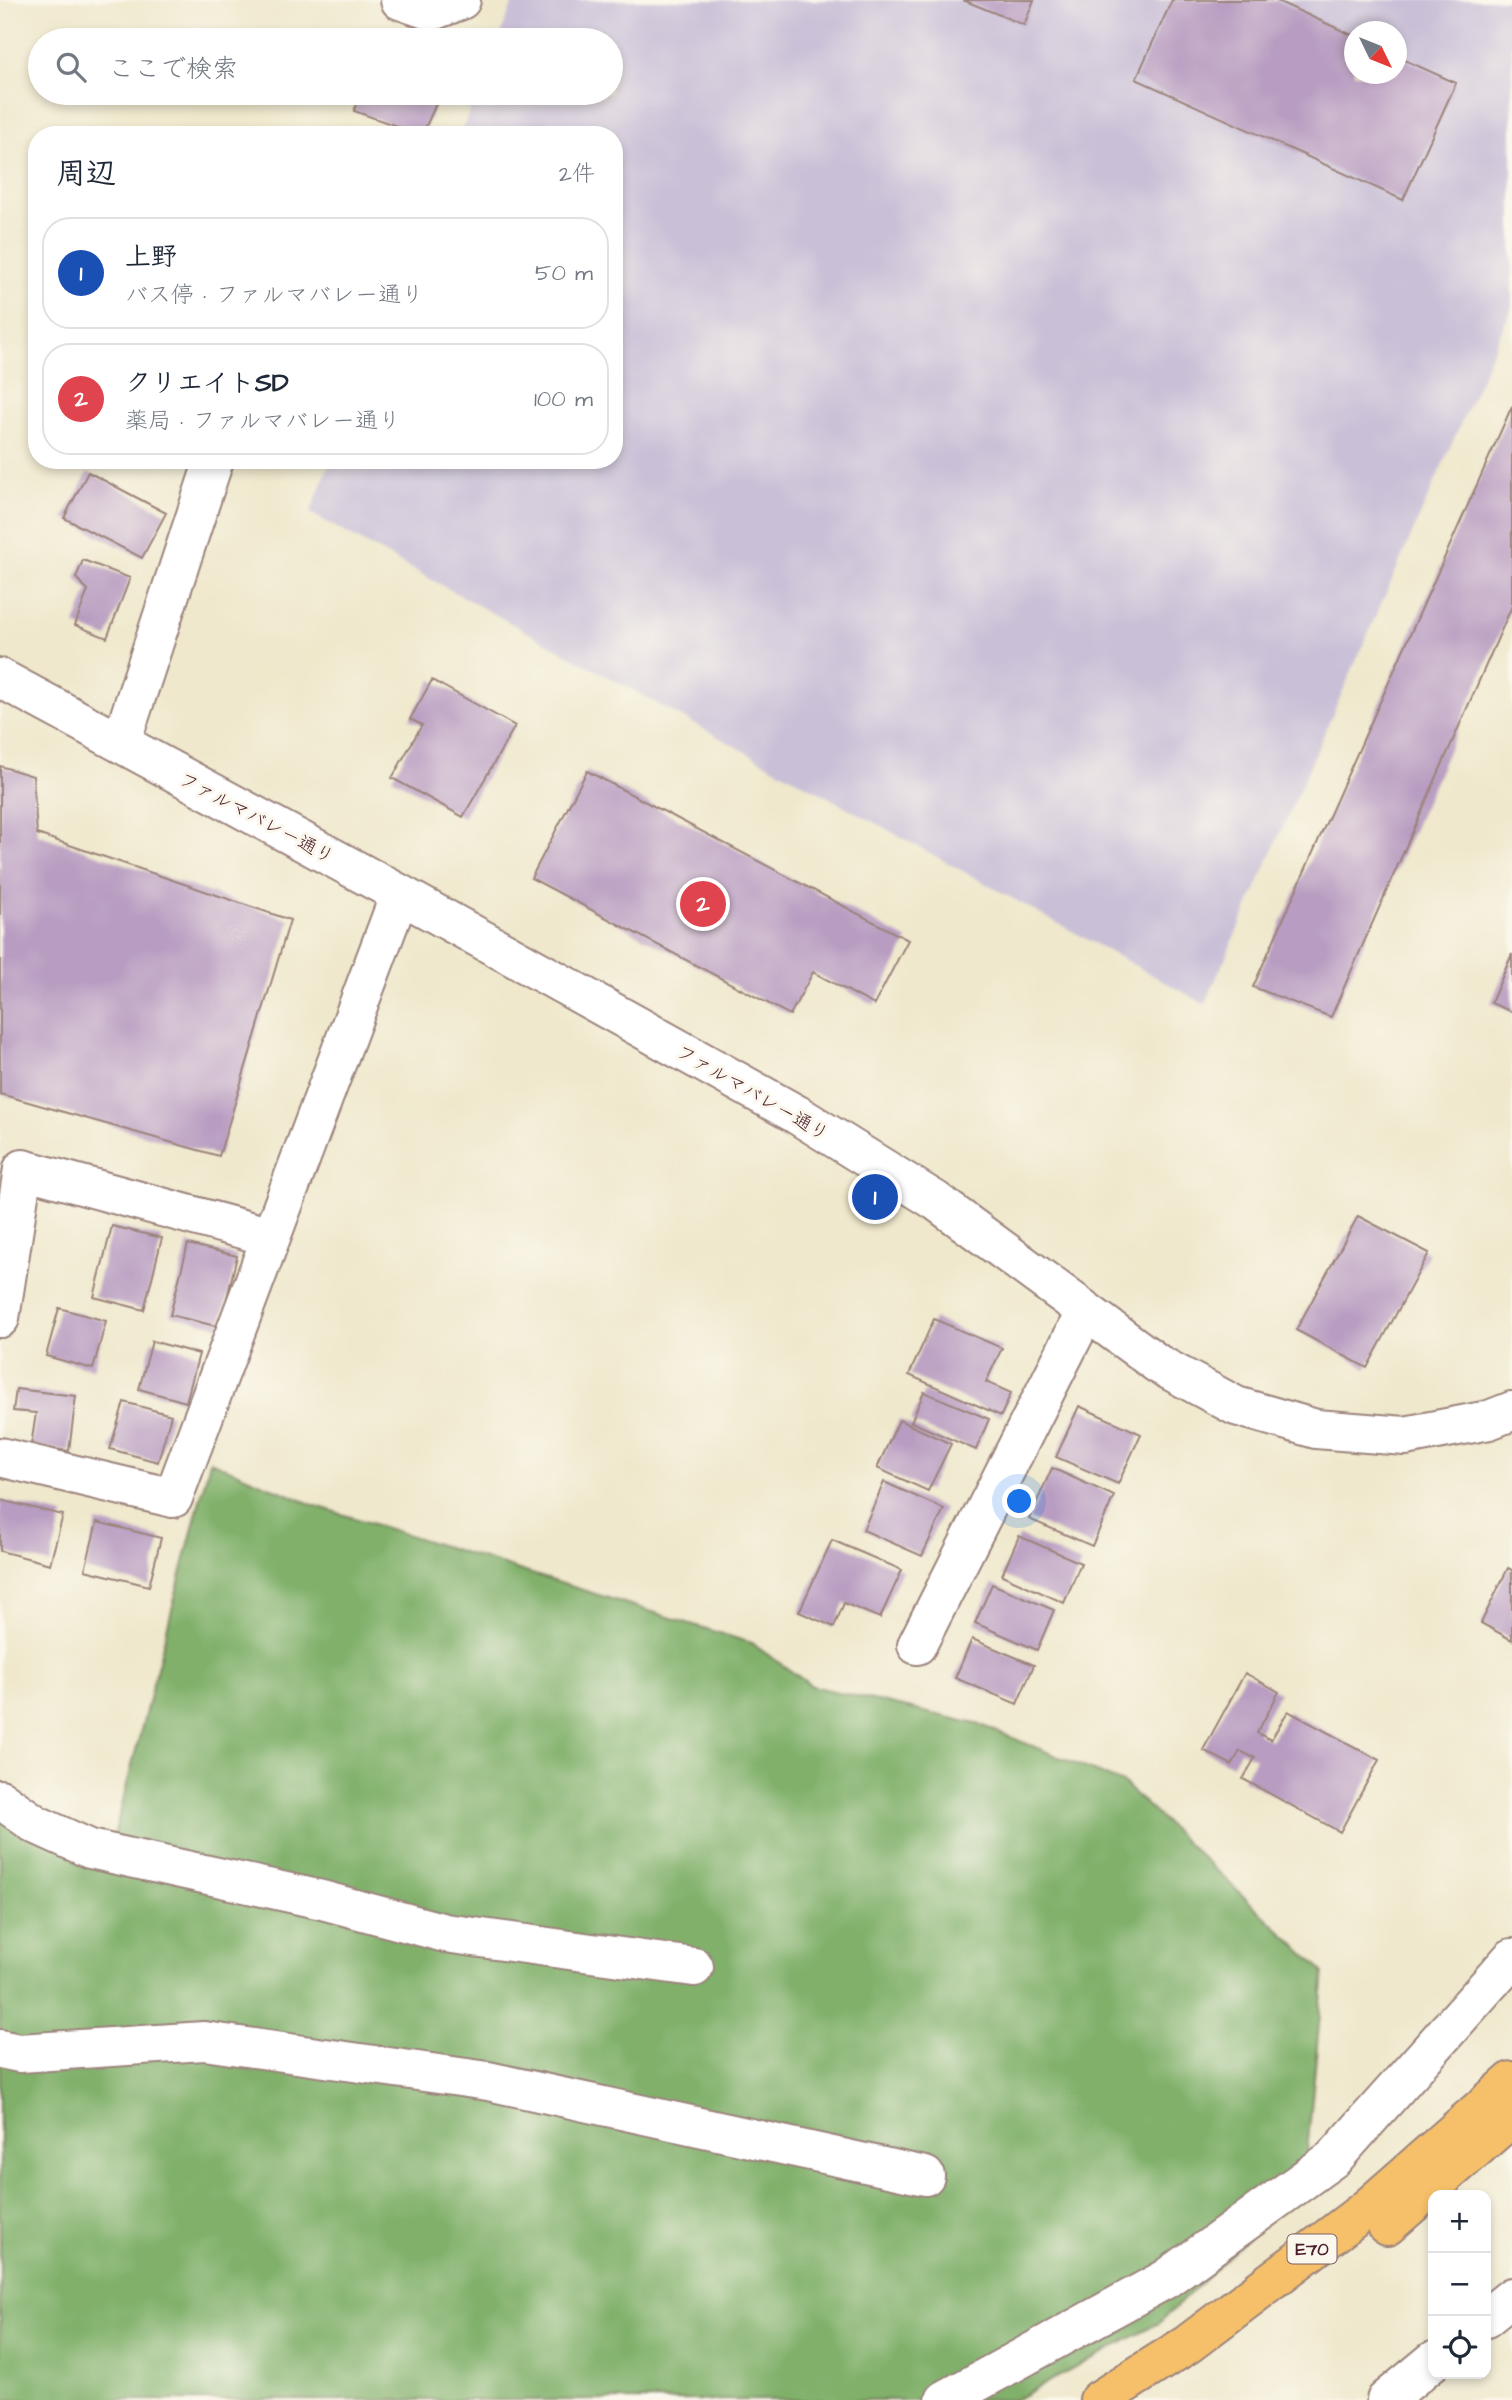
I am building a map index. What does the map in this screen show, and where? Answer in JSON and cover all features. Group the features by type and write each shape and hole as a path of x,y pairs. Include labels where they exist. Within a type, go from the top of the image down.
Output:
{"highway":[{"name":"E70","path":"1099,2400 1188,2344 1365,2210 1512,2081"},
{"name":"E70","path":"1147,2400 1203,2365 1383,2229 1512,2117"}],"street":[{"path":"400,0 432,11 461,0"},
{"path":"121,743 211,469"},
{"name":"ファルマバレー通り","path":"0,678 400,894 796,1114 936,1201 1158,1363 1236,1406 1316,1429 1405,1436 1489,1420 1512,1411"},
{"path":"0,1457 173,1497 400,894"},
{"path":"0,1318 12,1166 271,1237"},
{"path":"917,1645 1086,1311"},
{"path":"0,1799 35,1824 89,1849 322,1900 445,1933 694,1967"},
{"path":"945,2400 1166,2279 1334,2158 1512,1958"},
{"path":"0,2049 19,2053 204,2041 488,2081 925,2176"},
{"path":"1488,2316 1512,2297"},
{"path":"1386,2400 1428,2365"}],"shaded area":[{"path":"514,0 1512,0 1512,307 1205,1004 310,513 327,469 623,469 623,126 464,126 472,105 623,105 623,28 503,28"}],"green space":[{"path":"210,1461 313,1505 751,1643 812,1686 981,1725 1123,1783 1324,1972 1304,2184 1159,2323 1015,2400 0,2400 0,1799 107,1863"}],"building":[{"path":"963,0 1034,0 1024,25"},
{"path":"1172,0 1275,0 1344,31 1344,84 1407,84 1407,61 1456,83 1403,200 1136,79"},
{"path":"356,105 436,105 426,126 396,126 354,111"},
{"path":"1512,406 1512,606 1331,1017 1253,987"},
{"path":"88,472 166,513 142,558 64,518"},
{"path":"83,560 130,578 107,638 75,625 88,590 76,578"},
{"path":"432,680 515,726 463,817 392,778 422,725 410,719"},
{"path":"0,766 33,776 37,834 290,920 219,1156 0,1094"},
{"path":"587,771 908,940 874,1005 813,972 790,1015 531,878"},
{"path":"1512,954 1512,1012 1491,1003"},
{"path":"1358,1216 1429,1253 1367,1368 1296,1330"},
{"path":"112,1226 162,1238 144,1310 94,1297"},
{"path":"188,1244 237,1256 220,1327 170,1315"},
{"path":"59,1308 106,1321 93,1369 46,1356"},
{"path":"934,1319 1002,1348 986,1382 1011,1393 1001,1416 909,1375"},
{"path":"152,1341 199,1354 186,1402 139,1389"},
{"path":"16,1389 76,1396 69,1451 31,1446 36,1413 13,1411"},
{"path":"924,1392 989,1419 976,1450 911,1422"},
{"path":"124,1402 171,1415 158,1462 110,1449"},
{"path":"1079,1406 1141,1434 1118,1484 1056,1457"},
{"path":"899,1420 951,1444 928,1491 877,1468"},
{"path":"1052,1468 1114,1496 1092,1546 1029,1519"},
{"path":"884,1482 944,1509 922,1556 863,1530"},
{"path":"0,1500 63,1515 50,1564 0,1551"},
{"path":"97,1522 161,1538 149,1586 85,1570"},
{"path":"1019,1536 1081,1563 1064,1603 1002,1575"},
{"path":"832,1540 902,1570 880,1618 844,1603 834,1627 799,1612"},
{"path":"1508,1568 1512,1570 1512,1640 1481,1623"},
{"path":"992,1584 1054,1610 1037,1650 975,1623"},
{"path":"972,1639 1034,1665 1017,1704 955,1678"},
{"path":"1245,1673 1279,1692 1257,1733 1271,1740 1288,1711 1379,1760 1340,1832 1243,1779 1255,1758 1240,1751 1232,1765 1203,1750"}],"place":[{"name":"クリエイトSD","path":"703,904"},
{"name":"上野","path":"875,1197"}]}
